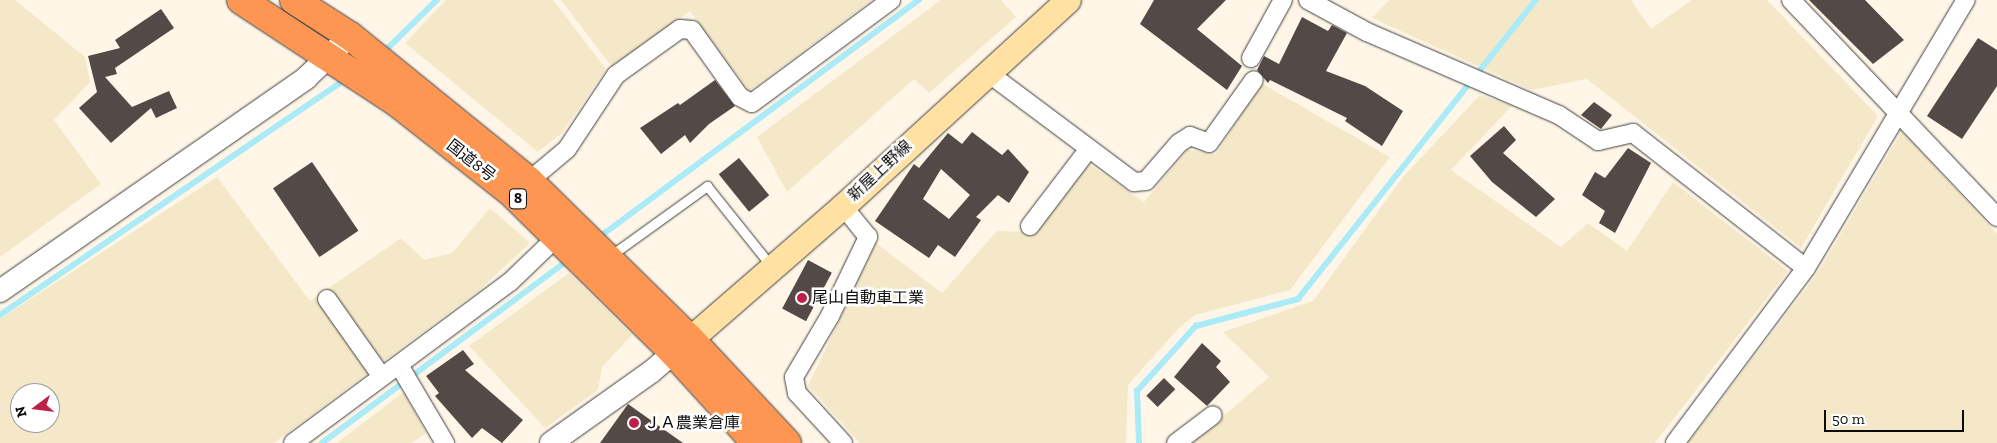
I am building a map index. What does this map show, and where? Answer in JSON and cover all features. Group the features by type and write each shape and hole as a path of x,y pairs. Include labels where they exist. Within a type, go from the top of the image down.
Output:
{"highway":[{"name":"国道8号","path":"241,0 395,101 512,193 564,230 608,257 682,346 756,443"},
{"name":"国道8号","path":"294,0 350,36 529,180 564,230 682,346 787,443"}],"main road":[{"name":"新屋上野線","path":"682,346 843,206 987,72 1068,0"}],"street":[{"path":"529,180 567,149 616,75 680,28 692,30 740,97 752,103 891,0"},
{"path":"1251,58 1283,0"},
{"path":"1791,0 1997,218"},
{"path":"1675,443 1806,268 1966,0"},
{"path":"1317,2 1366,32 1559,115 1598,141 1633,133 1806,268"},
{"path":"0,291 306,78 350,36"},
{"path":"987,72 1088,150 1134,182 1146,180 1179,143 1190,136 1209,143 1254,80"},
{"path":"1030,226 1088,150"},
{"path":"843,206 868,237 830,316 794,377 797,393 843,443"},
{"path":"293,443 510,282 564,230"},
{"path":"327,299 382,377"},
{"path":"550,443 682,346"},
{"path":"399,364 445,443"},
{"path":"1176,443 1213,415"}],"lane":[{"path":"608,257 707,186 773,268"}],"shaded area":[{"path":"0,0 15,0 85,57 90,82 54,120 101,184 0,257"},
{"path":"446,0 553,0 606,69 562,133 538,152 405,43"},
{"path":"561,0 872,0 749,91 690,11 612,67"},
{"path":"941,0 1001,0 1016,17 929,93 914,79 787,192 757,137"},
{"path":"1389,0 1631,0 1651,29 1692,0 1767,0 1878,116 1801,248 1587,79 1531,90 1372,18"},
{"path":"1261,83 1390,157 1290,290 1195,315 1179,328 1128,385 1126,443 860,443 808,386 876,243 942,293 997,231 1034,232 1089,164 1144,202 1187,150 1216,154"},
{"path":"1480,95 1512,106 1451,170 1561,247 1588,223 1627,251 1673,182 1788,271 1655,443 1192,443 1269,377 1223,332 1313,301 1403,177"},
{"path":"1902,131 1997,234 1997,443 1688,443 1817,274"},
{"path":"217,177 310,301 401,238 424,260 452,253 490,208 530,243 478,291 274,443 0,443 0,319"},
{"path":"569,273 632,335 602,367 598,390 545,428 469,346"},
{"path":"404,392 426,433 412,443 337,443"}],"building":[{"path":"1154,0 1226,0 1197,29 1242,66 1227,90 1140,24"},
{"path":"1809,0 1865,0 1904,40 1873,64"},
{"path":"161,9 174,28 115,68 117,74 105,77 132,107 169,91 177,108 156,118 151,108 111,143 79,108 97,92 88,56 120,48 115,40"},
{"path":"1302,17 1328,31 1332,25 1347,33 1326,71 1365,86 1403,111 1382,146 1345,121 1347,118 1270,80 1268,83 1257,70 1264,56 1279,64"},
{"path":"1978,38 1997,50 1997,86 1962,139 1927,116"},
{"path":"715,80 735,106 709,124 690,143 685,135 661,154 640,128 678,103 680,105"},
{"path":"1594,102 1612,115 1601,129 1581,115"},
{"path":"1504,126 1516,140 1503,153 1555,199 1536,217 1492,182 1470,156"},
{"path":"972,132 1002,155 1008,149 1029,172 1009,203 998,195 976,217 981,220 955,257 938,245 929,258 875,221 914,164 919,168 948,133 962,144","holes":["941,169 970,195 949,219 923,199"]},
{"path":"1628,148 1651,163 1615,233 1599,223 1605,211 1582,195 1595,172 1605,178"},
{"path":"739,158 769,195 749,212 719,174"},
{"path":"312,162 358,231 319,257 273,188"},
{"path":"808,260 832,273 806,321 782,309"},
{"path":"1202,343 1221,361 1216,367 1230,382 1207,406 1174,377"},
{"path":"463,350 474,364 465,370 523,420 502,443 482,428 472,438 435,396 439,393 426,376"},
{"path":"1164,378 1175,389 1158,407 1146,396"},
{"name":"ＪＡ農業倉庫","path":"628,404 683,443 600,443"}],"waterway":[{"path":"383,53 437,0"},
{"path":"597,239 919,0"},
{"path":"1139,443 1137,391 1196,326 1298,299 1536,0"},
{"path":"0,315 347,78"},
{"path":"322,443 570,259"}],"place":[{"name":"尾山自動車工業","path":"802,298"},
{"name":"ＪＡ農業倉庫","path":"634,423"}]}
